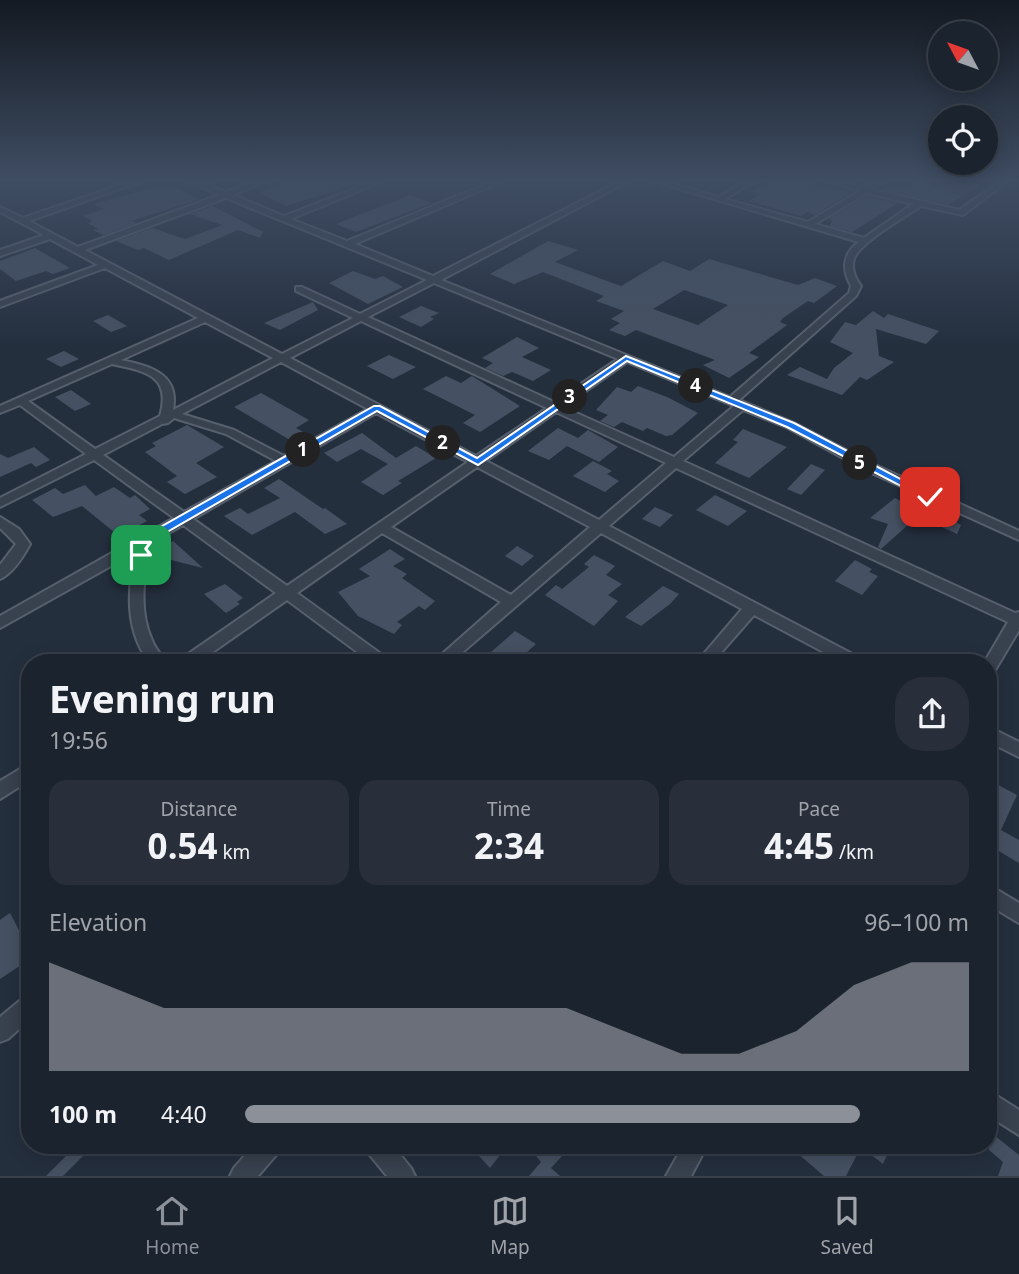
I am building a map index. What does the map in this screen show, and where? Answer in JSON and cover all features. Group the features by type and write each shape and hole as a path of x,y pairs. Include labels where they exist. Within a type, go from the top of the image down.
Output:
{"street":[{"path":"0,253 47,237"},
{"path":"52,237 840,654"},
{"path":"78,250 113,237"},
{"path":"326,237 437,279 790,425 930,497 1019,536"},
{"path":"346,245 366,237"},
{"path":"0,503 518,237"},
{"path":"850,237 864,241"},
{"path":"451,654 674,463 853,294 856,286 849,275 850,255 870,237"},
{"path":"0,312 4,302 105,265"},
{"path":"299,289 1018,619 997,654"},
{"path":"0,410 205,317"},
{"path":"199,654 626,358"},
{"path":"113,361 153,373 168,387 172,399 169,418"},
{"path":"21,401 371,654"},
{"path":"0,623 377,408"},
{"path":"169,418 230,432 285,461"},
{"path":"0,521 14,532 23,544 0,574"},
{"path":"383,528 512,602"},
{"path":"145,541 139,577 140,629 146,650 150,654"},
{"path":"711,654 752,607"},
{"path":"997,738 1019,750"},
{"path":"0,791 21,776"},
{"path":"997,899 1019,914"},
{"path":"0,1031 21,1013"},
{"path":"997,1108 1019,1124"},
{"path":"242,1176 262,1154"},
{"path":"384,1154 403,1176"},
{"path":"678,1176 691,1154"}],"building":[{"path":"127,237 185,239 222,237 169,260 144,248 138,250 116,241"},
{"path":"548,241 578,250 555,262 621,286 663,261 690,271 709,259 798,285 815,278 837,286 814,303 808,301 783,318 780,322 787,325 749,353 759,357 729,378 703,365 715,360 636,330 625,336 609,330 620,323 611,319 624,311 596,301 604,296 543,272 514,284 490,274","holes":["684,290 728,305 698,325 653,309"]},
{"path":"35,248 70,268 53,274 46,271 16,281 0,269 0,261"},
{"path":"353,271 375,279 383,276 403,287 368,304 329,283"},
{"path":"313,302 318,310 280,330 264,323"},
{"path":"421,306 439,313 430,317 434,319 421,327 399,317"},
{"path":"873,311 884,318 888,314 939,331 926,344 876,329 879,356 894,362 867,380 860,377 842,395 787,375 800,367 827,379 834,368 853,353 830,342 845,322 856,325"},
{"path":"108,315 127,326 111,332 93,321"},
{"path":"517,337 539,348 522,357 551,370 533,381 512,372 503,376 485,368 493,363 482,358"},
{"path":"64,351 79,359 61,367 46,359"},
{"path":"389,355 416,367 393,379 367,366"},
{"path":"446,376 461,383 472,376 520,406 480,432 463,423 475,415 423,389"},
{"path":"638,386 698,413 672,435 666,436 647,428 643,431 622,422 614,427 600,421 608,415 596,410 617,387 631,392"},
{"path":"71,390 91,404 75,411 55,397"},
{"path":"261,393 309,420 296,428 303,432 290,440 234,407"},
{"path":"187,425 224,447 196,463 217,477 185,494 167,482 177,476 145,452 156,446 152,443"},
{"path":"558,428 578,438 588,430 618,447 599,462 567,446 549,460 528,451"},
{"path":"743,429 787,447 749,478 715,463 738,442 733,440"},
{"path":"362,433 396,458 416,446 436,458 398,481 402,483 383,495 361,482 388,464 361,449 337,462 324,453"},
{"path":"34,447 50,460 36,467 31,463 0,477 0,454 8,458"},
{"path":"593,461 612,471 607,474 619,481 605,492 573,476"},
{"path":"811,464 825,470 801,495 787,489"},
{"path":"279,479 347,524 325,534 295,512 252,535 224,516 240,508 248,514 280,498 264,488"},
{"path":"85,485 96,496 114,487 130,498 135,495 150,509 139,515 147,521 119,536 82,506 53,517 32,500 55,488 63,494"},
{"path":"715,495 747,511 728,526 696,510"},
{"path":"907,496 961,525 957,534 918,516 881,549 878,547 888,524 870,518 895,498 901,501"},
{"path":"655,507 673,515 660,527 642,519"},
{"path":"173,541 203,568 151,555"},
{"path":"517,546 534,556 522,566 505,556"},
{"path":"390,549 405,559 393,566 407,574 402,578 435,601 425,610 419,606 397,622 402,625 394,634 358,616 338,592 370,576 359,569"},
{"path":"594,555 615,566 606,575 622,584 608,595 618,601 594,626 545,595 556,585 562,589 589,567 584,564"},
{"path":"855,560 872,569 869,572 878,576 862,595 835,581"},
{"path":"225,584 243,598 237,602 240,604 226,613 204,594"},
{"path":"663,586 679,594 670,604 641,626 625,617"},
{"path":"515,631 536,644 525,654 491,652"},
{"path":"997,784 1017,795 1001,830 1019,840 1019,863 997,850"},
{"path":"10,913 21,931 21,965 0,979 0,920"},
{"path":"997,1137 1019,1155 1019,1176 998,1176 1003,1162 994,1154 997,1154"},
{"path":"68,1154 85,1154 63,1176 46,1176"},
{"path":"477,1154 501,1154 490,1168"},
{"path":"534,1154 560,1154 562,1156 551,1168 560,1176 529,1176 541,1162"},
{"path":"798,1154 857,1154 846,1176 824,1176"},
{"path":"870,1154 888,1154 883,1164"}],"route":[{"path":"141,555 145,541 377,408 478,462 626,358 790,425 930,497"}]}
